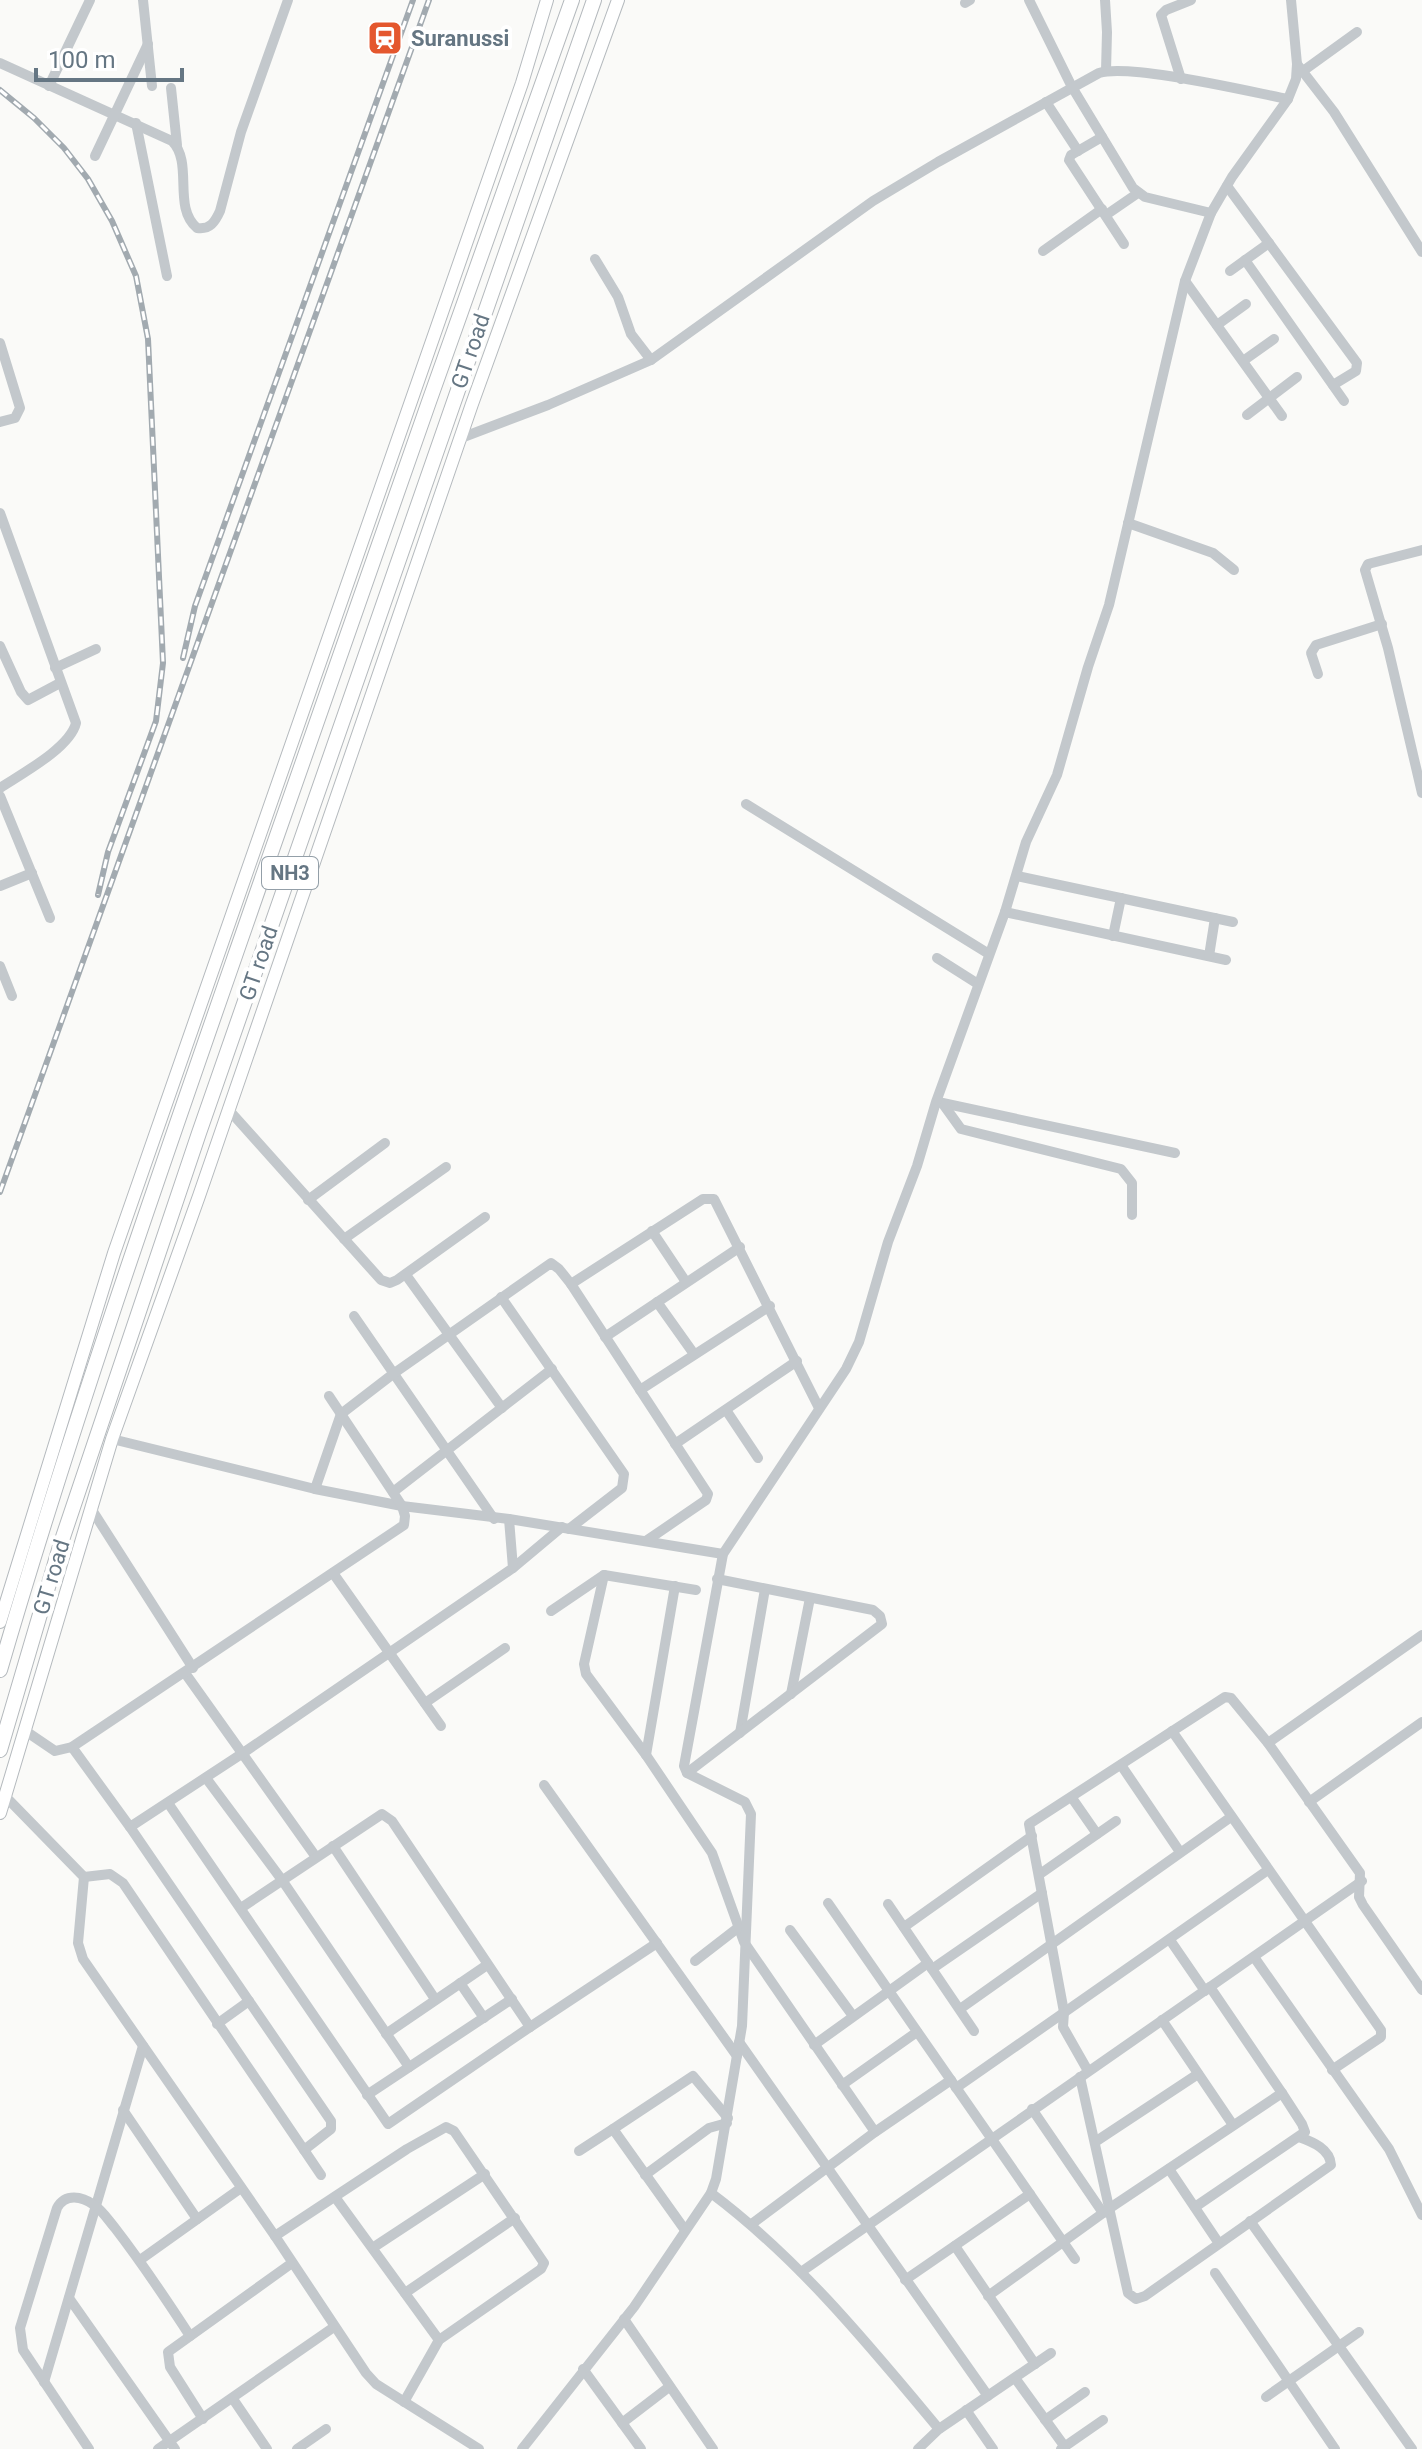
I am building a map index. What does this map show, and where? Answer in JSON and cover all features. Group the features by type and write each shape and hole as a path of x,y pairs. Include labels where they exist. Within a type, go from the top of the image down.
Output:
{"highway":[{"name":"GT road","path":"0,1670 40,1532 177,1121 572,0"},
{"name":"GT road","path":"0,1750 61,1543 189,1163 594,0"}],"main road":[{"path":"0,1622 114,1253 512,112 547,0"},
{"path":"0,1813 112,1439 461,438 618,0"}],"street":[{"path":"49,86 90,0"},
{"path":"143,0 152,86"},
{"path":"171,88 187,216 197,228 209,227 220,211 241,132 288,0"},
{"path":"1029,0 1072,87 1138,193 1211,213"},
{"path":"1105,0 1106,71"},
{"path":"1181,79 1161,15 1191,0"},
{"path":"522,2449 624,2319 711,2193 718,2173 739,2042 751,1809 745,1802 687,1773 684,1766 723,1554 846,1369 859,1342 888,1242 1005,912 1026,842 1060,764 1107,612 1185,281 1211,213 1288,99 1300,68 1291,0"},
{"path":"1300,68 1357,32"},
{"path":"95,156 148,44"},
{"path":"0,63 136,123 177,145"},
{"path":"1300,68 1334,112 1422,252"},
{"path":"461,438 548,405 651,360 873,201 1072,87 1106,71 1181,79 1288,99"},
{"path":"1046,102 1078,151"},
{"path":"136,123 167,276"},
{"path":"1102,137 1069,157 1069,160 1124,244"},
{"path":"1227,186 1357,363 1356,371 1333,385"},
{"path":"1043,251 1138,193"},
{"path":"1230,271 1269,243"},
{"path":"595,259 618,297 631,334 651,360"},
{"path":"1245,260 1344,401"},
{"path":"1185,281 1282,416"},
{"path":"1217,325 1246,304"},
{"path":"1243,361 1274,339"},
{"path":"0,343 20,408 15,418 0,422"},
{"path":"1247,415 1297,377"},
{"path":"0,513 60,683 74,711 75,729 52,752 0,788"},
{"path":"1128,523 1207,551 1234,570"},
{"path":"1422,550 1365,567 1382,624 1422,793"},
{"path":"1318,674 1311,653 1316,645 1382,624"},
{"path":"0,646 21,692 28,700 60,683"},
{"path":"55,668 96,649"},
{"path":"0,796 4,820 32,873 50,918"},
{"path":"746,804 989,954"},
{"path":"0,886 32,873"},
{"path":"1017,876 1233,922"},
{"path":"1113,936 1121,898"},
{"path":"1005,912 1226,960"},
{"path":"1209,956 1215,918"},
{"path":"937,958 978,984"},
{"path":"0,966 12,996"},
{"path":"939,1103 1175,1153"},
{"path":"939,1103 961,1129 1121,1169 1132,1183 1132,1215"},
{"path":"228,1109 381,1280 390,1283 406,1275 485,1217"},
{"path":"308,1200 385,1143"},
{"path":"344,1239 446,1167"},
{"path":"571,1284 709,1198 719,1204 819,1408"},
{"path":"652,1231 686,1282"},
{"path":"605,1337 740,1247"},
{"path":"315,1489 341,1414 551,1263 571,1284 707,1491 708,1497 646,1541"},
{"path":"406,1275 502,1408"},
{"path":"130,1827 513,1568 622,1488 625,1479 501,1297"},
{"path":"657,1302 694,1354"},
{"path":"640,1390 770,1306"},
{"path":"354,1316 494,1519"},
{"path":"675,1444 797,1361"},
{"path":"393,1492 552,1369"},
{"path":"24,1730 55,1751 72,1747 404,1525 402,1506 329,1396"},
{"path":"726,1410 758,1458"},
{"path":"112,1439 315,1489 402,1506 509,1519 723,1554"},
{"path":"92,1510 189,1670 316,1857"},
{"path":"509,1519 513,1568"},
{"path":"333,1573 441,1726"},
{"path":"604,1575 584,1668 712,1853 744,1942 875,2132"},
{"path":"551,1611 604,1575 696,1590"},
{"path":"687,1773 882,1624 880,1616 873,1610 717,1579"},
{"path":"646,1755 675,1586"},
{"path":"740,1733 765,1589"},
{"path":"791,1694 810,1598"},
{"path":"1268,1743 1422,1635"},
{"path":"425,1703 505,1648"},
{"path":"1299,2137 1317,2144 1330,2157 1331,2165 1145,2296 1136,2299 1128,2293 1106,2211 1084,2074 1063,2027 1064,2012 1029,1824 1031,1821 1072,1798 1221,1698 1228,1697 1268,1743 1360,1873 1359,1897 1363,1905 1422,1990"},
{"path":"1309,1802 1422,1722"},
{"path":"1172,1731 1382,2034 1332,2070"},
{"path":"72,1747 331,2121 331,2129 304,2150"},
{"path":"1121,1765 1180,1852"},
{"path":"206,1778 282,1880 409,2067"},
{"path":"544,1785 737,2056"},
{"path":"5,1796 84,1877 79,1950 366,2373 376,2384 479,2449"},
{"path":"1072,1798 1097,1834"},
{"path":"168,1803 388,2124 657,1943"},
{"path":"241,1908 377,1816 387,1816 530,2027"},
{"path":"960,2009 1231,1817"},
{"path":"1040,1874 1116,1821"},
{"path":"904,1927 1032,1836"},
{"path":"333,1846 435,1999"},
{"path":"753,2223 875,2132 1064,2012 1268,1870"},
{"path":"84,1877 110,1874 123,1883 321,2175"},
{"path":"801,2272 1362,1881"},
{"path":"814,2045 890,1991 1042,1893"},
{"path":"828,1903 1075,2259"},
{"path":"888,1904 974,2031"},
{"path":"695,1961 739,1927"},
{"path":"790,1930 853,2016"},
{"path":"1170,1940 1282,2093 1305,2132 1195,2207"},
{"path":"1254,1957 1389,2149 1422,2215"},
{"path":"386,2034 487,1965"},
{"path":"460,1983 484,2018"},
{"path":"367,2095 512,1999"},
{"path":"217,2024 249,2001"},
{"path":"1162,2020 1233,2125"},
{"path":"842,2085 917,2032"},
{"path":"739,2042 988,2396"},
{"path":"44,2382 143,2046"},
{"path":"1095,2142 1198,2074"},
{"path":"579,2151 693,2076 727,2120"},
{"path":"988,2296 1106,2211 1282,2093"},
{"path":"1032,2109 1106,2211"},
{"path":"123,2110 197,2219"},
{"path":"645,2175 709,2128 727,2120"},
{"path":"275,2236 407,2149 446,2127 454,2131 544,2265 439,2340 404,2402"},
{"path":"613,2129 685,2230"},
{"path":"1169,2169 1218,2242"},
{"path":"374,2247 485,2174"},
{"path":"140,2260 241,2188"},
{"path":"711,2193 753,2223 801,2272 867,2342 939,2429"},
{"path":"905,2280 1030,2194"},
{"path":"89,2449 23,2350 20,2328 60,2202 71,2197 96,2206 140,2260 190,2336"},
{"path":"335,2197 439,2340"},
{"path":"405,2293 515,2218"},
{"path":"1250,2221 1412,2449"},
{"path":"955,2246 1035,2364"},
{"path":"203,2419 170,2367 167,2356 170,2348 292,2263"},
{"path":"1215,2273 1335,2449"},
{"path":"69,2298 172,2445"},
{"path":"624,2319 713,2449"},
{"path":"158,2449 172,2445 203,2419 334,2327"},
{"path":"1266,2397 1359,2332"},
{"path":"918,2449 939,2429 1051,2353"},
{"path":"583,2369 641,2449"},
{"path":"1015,2378 1063,2448 1103,2420"},
{"path":"622,2423 669,2387"},
{"path":"1045,2420 1085,2392"},
{"path":"233,2399 267,2449"},
{"path":"966,2410 993,2449"},
{"path":"297,2449 326,2429"}],"railway":[{"path":"183,658 195,606 413,0"},
{"path":"0,1192 429,0"},
{"path":"0,90 64,148 88,179 112,221 136,276 148,339 163,663 156,721 108,852 98,895"}],"place":[{"name":"Suranussi","path":"385,38"}]}
